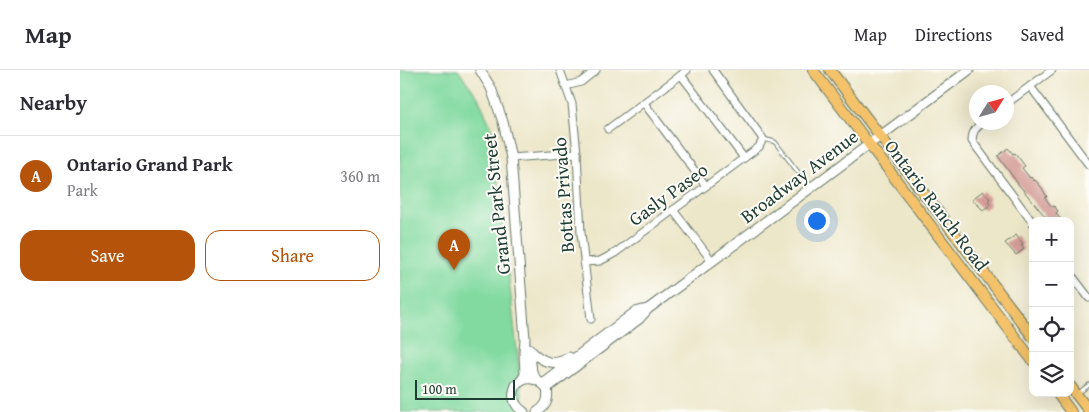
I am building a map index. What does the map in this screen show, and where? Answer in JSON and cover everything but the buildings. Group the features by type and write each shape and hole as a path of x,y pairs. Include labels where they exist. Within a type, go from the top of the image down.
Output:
{"main road":[{"name":"Ontario Ranch Road","path":"813,70 1029,356"},
{"path":"822,70 872,136 880,136"},
{"name":"Ontario Ranch Road","path":"830,70 1029,332"},
{"path":"869,145 873,144 879,147 930,213 944,220"},
{"path":"1074,391 1089,411"},
{"path":"1060,397 1071,412"}],"street":[{"name":"Grand Park Street","path":"480,70 490,88 503,122 511,158 525,339 525,375 514,390 514,400 519,409 524,412"},
{"name":"Bottas Privado","path":"560,70 572,104 577,153 581,233 591,319"},
{"path":"566,86 580,82 596,70"},
{"path":"713,70 763,139"},
{"name":"Broadway Avenue","path":"542,384 639,319 648,309 969,70"},
{"path":"1014,98 1052,70"},
{"path":"608,129 684,72 744,158"},
{"path":"1030,86 1089,164"},
{"path":"644,102 706,186"},
{"path":"975,130 972,134 972,141 1029,218"},
{"name":"Gasly Paseo","path":"584,262 600,261 615,254 759,147 763,139"},
{"path":"511,158 577,153"},
{"path":"673,210 712,261"},
{"path":"1074,278 1089,298"},
{"name":"Broadway Avenue","path":"542,384 635,312 648,309"},
{"path":"530,350 540,360 549,363 564,360 614,322 635,312"},
{"name":"Grand Park Street","path":"525,339 530,350 532,372 542,384"},
{"path":"520,382 528,378 542,384 547,401 545,406 537,412"}],"lane":[{"path":"763,139 775,142 798,172"},
{"path":"1074,390 1089,384"}],"green space":[{"path":"400,70 458,70 478,97 492,129 524,412 400,412"}],"place":[{"name":"Ontario Grand Park","path":"454,270"}]}
